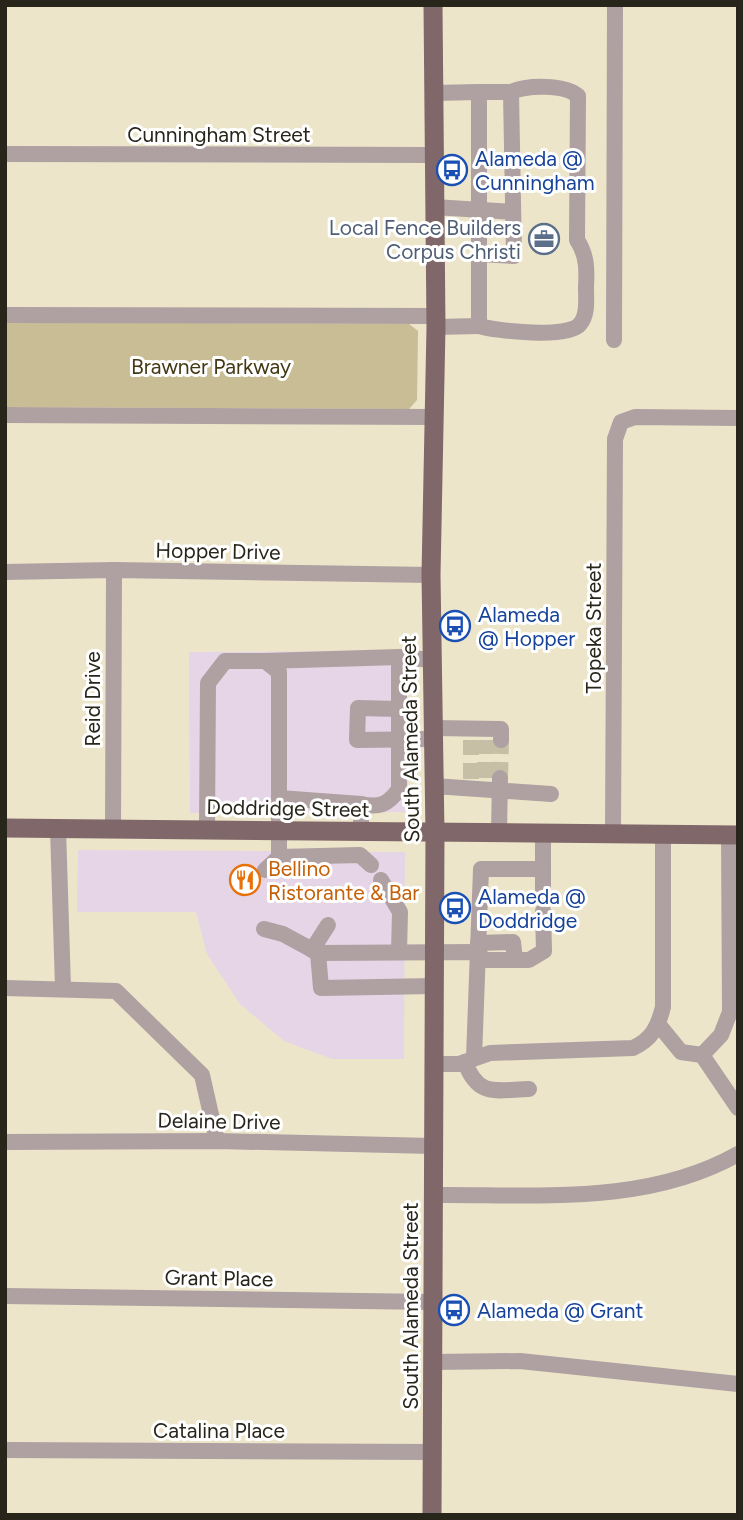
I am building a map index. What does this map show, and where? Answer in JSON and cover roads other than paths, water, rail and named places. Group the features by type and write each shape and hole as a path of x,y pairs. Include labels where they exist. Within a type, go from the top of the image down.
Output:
{"main road":[{"name":"South Alameda Street","path":"432,1515 435,833 431,575 435,417 433,5"},
{"name":"Doddridge Street","path":"5,828 733,835"}],"street":[{"path":"614,340 615,5"},
{"path":"5,315 435,321 520,331 569,331 577,328 585,317 587,275 586,256 577,240 578,96 569,89 525,88 511,92 433,93"},
{"path":"479,326 480,92"},
{"path":"479,254 514,256 511,92"},
{"name":"Cunningham Street","path":"5,155 433,155"},
{"path":"434,207 513,212"},
{"path":"5,415 435,417"},
{"name":"Topeka Street","path":"613,834 615,439 621,422 635,417 738,418"},
{"name":"Hopper Drive","path":"5,572 114,570 431,575"},
{"name":"Reid Drive","path":"113,828 114,570"},
{"path":"207,830 208,683 225,661 399,657 432,660"},
{"path":"279,798 376,807 384,804 399,789 399,657"},
{"path":"265,661 279,673 279,857"},
{"path":"399,709 358,708 357,740 399,739 434,734 483,736"},
{"path":"434,786 485,785 551,794"},
{"path":"485,785 499,833"},
{"path":"360,832 361,804"},
{"path":"58,829 64,987"},
{"path":"313,831 321,855"},
{"path":"543,834 543,894"},
{"path":"433,1064 470,1060 490,1053 633,1048 647,1041 659,1025 663,1007 663,834"},
{"path":"721,1035 730,1012 734,957 733,835"},
{"path":"265,870 279,857 321,855 366,862 378,859 390,880 400,912 399,952"},
{"path":"529,1089 486,1090 479,1087 470,1060 481,869 543,869"},
{"path":"378,882 400,912"},
{"path":"478,948 484,960 529,960 544,951 542,911"},
{"path":"328,925 315,951 321,988 434,986"},
{"path":"264,929 283,934 315,951 399,952 478,948"},
{"path":"5,988 64,987 116,991 202,1075 217,1141"},
{"path":"702,1055 738,1021"},
{"path":"659,1025 681,1052 702,1055 738,1108"},
{"name":"Delaine Drive","path":"5,1142 217,1141 433,1146"},
{"path":"433,1195 604,1194 666,1184 711,1169 738,1154"},
{"name":"Grant Place","path":"5,1296 432,1302"},
{"path":"432,1362 520,1361 738,1384"},
{"name":"Catalina Place","path":"5,1451 432,1452"}],"tunnel":[{"path":"471,740 471,779"},
{"path":"485,740 485,778"},
{"path":"500,778 501,740"}],"place":[{"name":"Alameda @ Cunningham","path":"452,170"},
{"name":"Local Fence Builders Corpus Christi","path":"544,239"},
{"name":"Alameda @ Hopper","path":"455,626"},
{"name":"Bellino Ristorante & Bar","path":"245,880"},
{"name":"Alameda @ Doddridge","path":"455,908"},
{"name":"Alameda @ Grant","path":"454,1310"}],"park label":[{"name":"Brawner Parkway","path":"211,366"}]}
